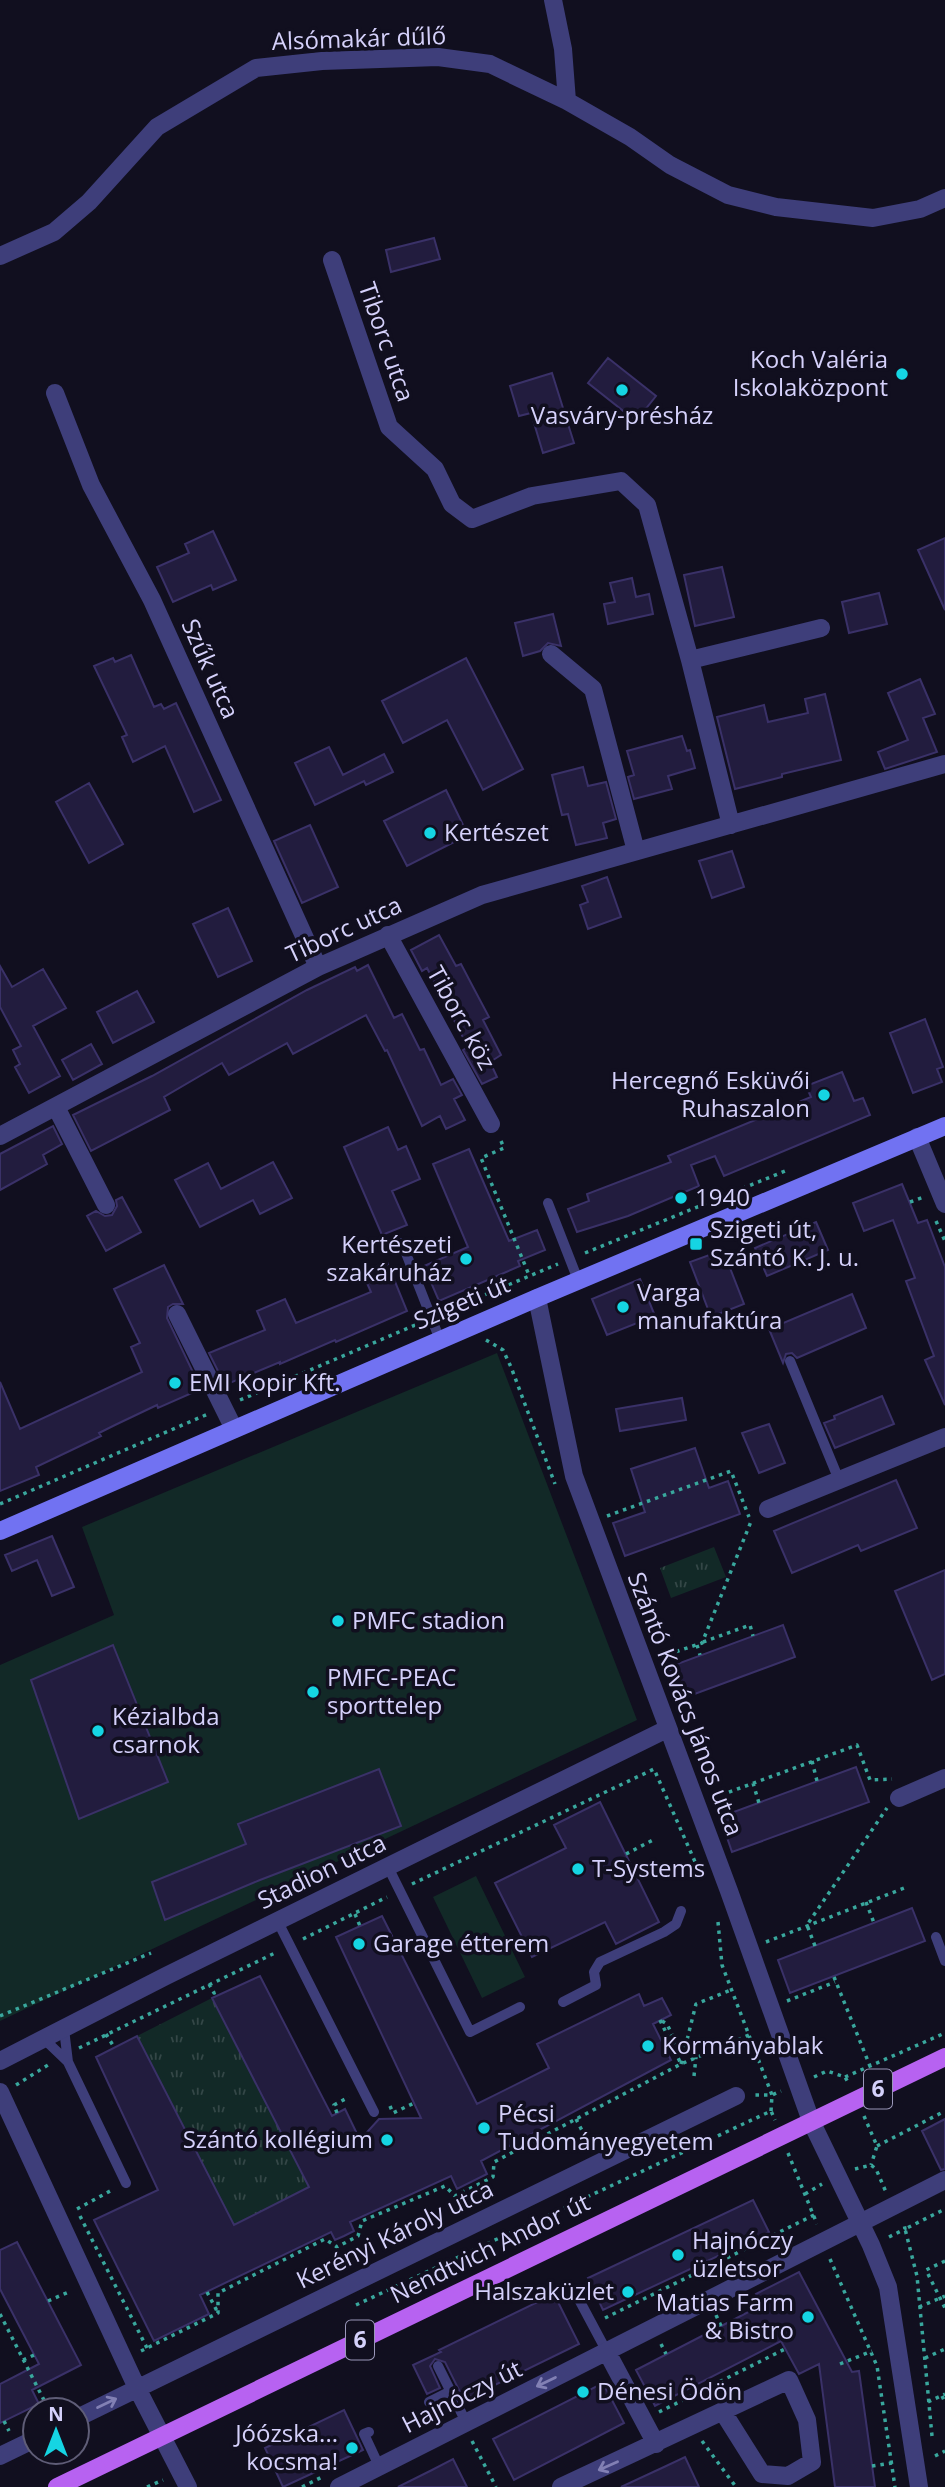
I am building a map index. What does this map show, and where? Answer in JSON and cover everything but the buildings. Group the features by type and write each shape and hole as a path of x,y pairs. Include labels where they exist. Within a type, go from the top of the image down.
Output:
{"main road":[{"name":"Nendtvich Andor út","path":"57,2487 945,2057"}],"street":[{"path":"553,0 563,49 567,101"},
{"name":"Alsómakár dűlő","path":"0,256 54,232 89,202 157,127 256,68 323,61 438,57 490,64 567,101 630,137 670,165 729,195 776,207 873,218 920,209 945,198"},
{"name":"Tiborc utca","path":"332,261 389,427 435,469 452,503 472,519 532,496 621,481 647,505 690,660 731,825"},
{"name":"Szűk utca","path":"55,393 91,485 152,600 317,967"},
{"path":"690,660 821,628"},
{"path":"551,654 593,689 636,851"},
{"name":"Tiborc utca","path":"0,1136 317,967 482,895 945,764"},
{"name":"Tiborc köz","path":"388,935 491,1124"},
{"path":"56,1107 106,1205"},
{"name":"Szigeti út","path":"0,1531 537,1297 945,1126"},
{"path":"917,1137 945,1204"},
{"name":"Szántó Kovács János utca","path":"537,1297 573,1476 729,1891 811,2122 871,2245 888,2287 919,2487"},
{"path":"177,1314 234,1429"},
{"path":"768,1508 945,1437"},
{"name":"Stadion utca","path":"0,2061 667,1729"},
{"path":"899,1798 945,1778"},
{"path":"8,2090 137,2388 188,2487"},
{"name":"Kerényi Károly utca","path":"91,2411 736,2096"},
{"name":"Hajnóczy út","path":"339,2487 465,2423 609,2344 945,2180"},
{"path":"609,2344 656,2444"},
{"path":"572,2485 789,2380 807,2420 812,2462 788,2476 762,2474 723,2412"},
{"path":"0,2456 21,2446"}],"lane":[{"path":"548,1203 578,1280"},
{"path":"402,1243 440,1340"},
{"path":"790,1361 839,1480"},
{"path":"388,1867 470,2032 520,2007"},
{"path":"563,2003 596,1985 594,1972 600,1962 664,1932 676,1924 681,1911"},
{"path":"278,1922 374,2112"},
{"path":"936,1937 945,1961"},
{"path":"64,2029 66,2058 126,2183"},
{"path":"44,2039 66,2058"},
{"path":"576,2294 609,2344"},
{"path":"438,2366 465,2423"},
{"path":"429,2402 451,2391"},
{"path":"369,2432 364,2434 379,2466"}],"path":[{"path":"505,1147 481,1158 537,1297"},
{"path":"0,1504 530,1275 796,1166"},
{"path":"910,1202 926,1196"},
{"path":"484,1338 503,1350 511,1367"},
{"path":"605,1517 731,1471 751,1520"},
{"path":"695,1484 698,1492"},
{"path":"642,1503 645,1512"},
{"path":"700,1656 699,1644 751,1520 768,1508"},
{"path":"643,1663 750,1625 753,1636"},
{"path":"695,1804 857,1745 870,1780 891,1780 901,1775"},
{"path":"812,1762 817,1781"},
{"path":"8,2090 106,2034 654,1769 701,1875"},
{"path":"753,1783 759,1803"},
{"path":"807,1925 886,1808 899,1798"},
{"path":"626,1854 653,1840"},
{"path":"748,1949 907,1886"},
{"path":"865,1902 874,1923"},
{"path":"355,1913 360,1926"},
{"path":"718,1915 722,1965 772,2095"},
{"path":"807,1925 815,1945"},
{"path":"0,2015 151,1953"},
{"path":"834,1977 870,2066"},
{"path":"781,2003 836,1982"},
{"path":"209,1984 214,1993 220,1991"},
{"path":"681,2064 696,2004 732,1990"},
{"path":"681,2064 660,2020 667,2024 683,2058"},
{"path":"845,2077 945,2033"},
{"path":"106,2034 114,2048"},
{"path":"218,2313 218,2293 325,2239 337,2247 358,2236 362,2221 445,2186 455,2196 472,2185 493,2177 494,2162 681,2064 749,2035"},
{"path":"694,2076 696,2057"},
{"path":"337,2113 334,2105 363,2090"},
{"path":"388,2104 393,2113 414,2103"},
{"path":"346,2310 771,2111 805,2194"},
{"path":"877,2146 945,2111"},
{"path":"576,2119 598,2163"},
{"path":"126,2183 76,2208 147,2348"},
{"path":"871,2245 905,2226 945,2209"},
{"path":"73,2215 79,2228"},
{"path":"609,2344 603,2319 814,2215"},
{"path":"905,2226 917,2276 933,2442"},
{"path":"344,2236 347,2241"},
{"path":"828,2254 873,2351 895,2487"},
{"path":"945,2261 926,2270 942,2297 945,2308"},
{"path":"48,2301 72,2290"},
{"path":"207,2292 218,2313"},
{"path":"750,2294 757,2308"},
{"path":"919,2307 942,2297"},
{"path":"714,2312 721,2326"},
{"path":"136,2354 218,2313"},
{"path":"0,2314 42,2396"},
{"path":"659,2340 666,2354"},
{"path":"773,2345 777,2353"},
{"path":"924,2359 945,2348"},
{"path":"736,2487 702,2440 683,2401 785,2349"},
{"path":"840,2364 873,2351"},
{"path":"23,2360 34,2355"},
{"path":"942,2396 945,2402"},
{"path":"4,2421 9,2431"},
{"path":"465,2423 496,2487"},
{"path":"937,2466 935,2456 945,2451"},
{"path":"872,2466 892,2463"},
{"path":"303,2479 306,2485"}],"green space":[{"name":"PMFC-PEAC sporttelep","path":"497,1353 637,1720 0,2021 0,1665 114,1615 82,1527"},
{"path":"714,1547 726,1577 671,1598 660,1568"},
{"path":"476,1876 525,1977 482,1998 433,1897"},
{"path":"212,1998 309,2187 234,2225 137,2036"}],"place":[{"name":"Koch Valéria Iskolaközpont","path":"902,374"},
{"name":"Vasváry-présház","path":"622,390"},
{"name":"Kertészet","path":"430,833"},
{"name":"Hercegnő Esküvői Ruhaszalon","path":"824,1095"},
{"name":"1940","path":"681,1198"},
{"name":"Szigeti út, Szántó K. J. u.","path":"696,1244"},
{"name":"Kertészeti szakáruház","path":"466,1259"},
{"name":"Varga manufaktúra","path":"623,1307"},
{"name":"EMI Kopir Kft.","path":"175,1383"},
{"name":"PMFC stadion","path":"338,1621"},
{"name":"PMFC-PEAC sporttelep","path":"313,1692"},
{"name":"Kézialbda csarnok","path":"98,1731"},
{"name":"T-Systems","path":"578,1869"},
{"name":"Garage étterem","path":"359,1944"},
{"name":"Kormányablak","path":"648,2046"},
{"name":"Pécsi Tudományegyetem","path":"484,2128"},
{"name":"Szántó kollégium","path":"387,2140"},
{"name":"Hajnóczy üzletsor","path":"678,2255"},
{"name":"Halszaküzlet","path":"628,2292"},
{"name":"Matias Farm & Bistro","path":"808,2317"},
{"name":"Dénesi Ödön","path":"583,2392"},
{"name":"Jóózska... kocsma!","path":"352,2448"}]}
